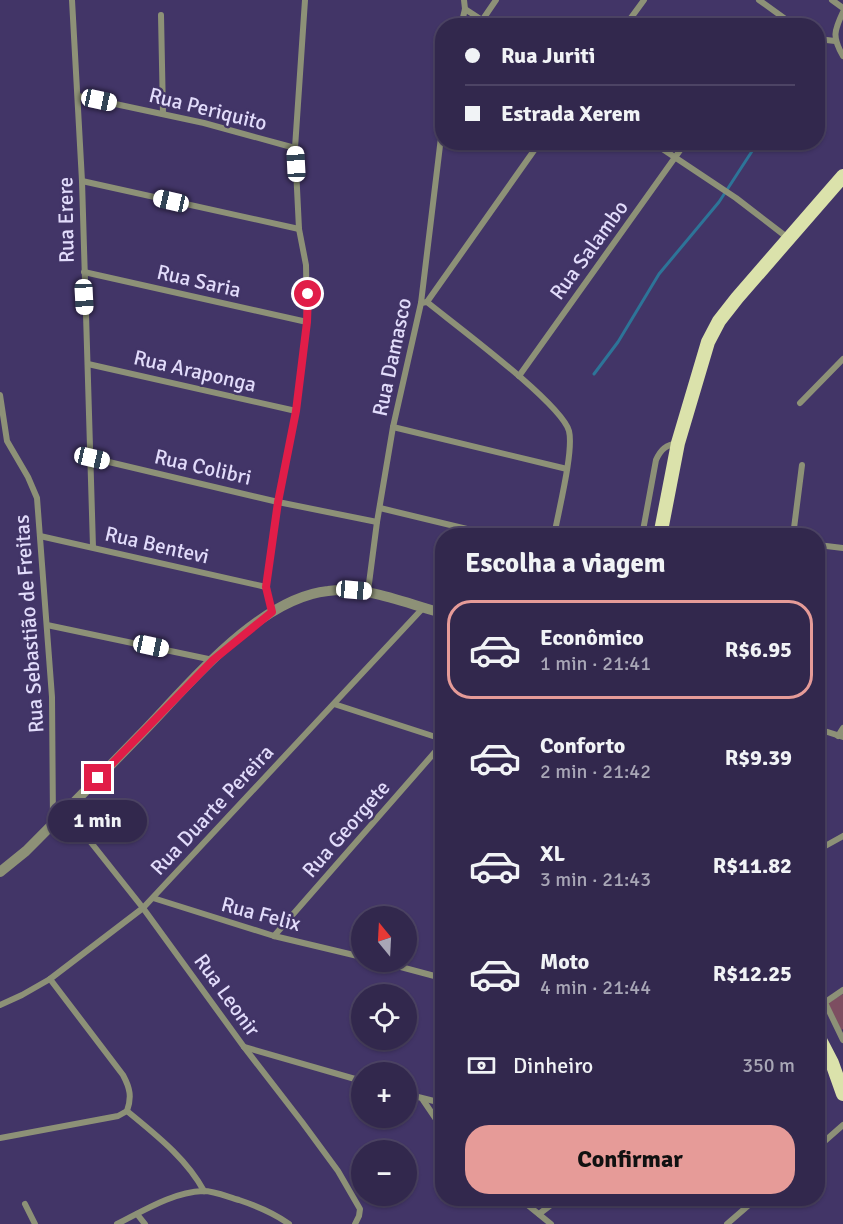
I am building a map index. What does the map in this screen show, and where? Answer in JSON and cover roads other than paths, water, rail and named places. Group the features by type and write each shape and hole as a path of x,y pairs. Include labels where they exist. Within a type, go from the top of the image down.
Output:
{"main road":[{"path":"662,528 678,442 708,342 719,321 843,176"},
{"path":"825,1062 843,1094"}],"street":[{"name":"Rua Erere","path":"72,0 82,181 93,547"},
{"path":"272,612 266,587 278,502 296,411 307,322 306,265 299,229 295,148 305,0"},
{"path":"463,18 464,0"},
{"path":"484,18 496,0"},
{"path":"631,18 644,0"},
{"path":"759,0 784,18"},
{"path":"832,0 843,10 835,30 835,41 843,56"},
{"path":"465,9 481,18"},
{"path":"161,15 163,114"},
{"path":"825,40 835,41"},
{"name":"Rua Periquito","path":"78,96 204,123 295,148"},
{"name":"Rua Damasco","path":"368,591 393,427 424,302 440,150"},
{"path":"534,150 424,302 519,376 557,411 566,424 570,441 556,528"},
{"path":"663,150 736,198 788,238"},
{"name":"Rua Salambo","path":"519,376 681,150"},
{"path":"82,181 299,229"},
{"name":"Rua Saria","path":"84,272 307,322"},
{"path":"800,403 843,359"},
{"name":"Rua Araponga","path":"88,364 296,411"},
{"path":"836,366 843,374"},
{"name":"Rua Sebastião de Freitas","path":"0,395 7,441 28,477 37,498 52,697 53,824"},
{"path":"393,427 567,469"},
{"path":"643,528 656,460 661,450 678,442"},
{"name":"Rua Colibri","path":"92,458 278,502 377,522"},
{"path":"794,528 802,465"},
{"path":"380,508 463,528"},
{"name":"Rua Bentevi","path":"40,536 266,587"},
{"path":"825,546 843,548"},
{"path":"0,872 26,851 213,660 285,603 312,593 339,590 368,591 435,611"},
{"name":"Rua Duarte Pereira","path":"0,1005 50,979 143,908 423,608"},
{"path":"47,625 213,660"},
{"path":"334,704 435,738"},
{"path":"825,731 841,736 843,728"},
{"name":"Rua Georgete","path":"274,936 435,752"},
{"name":"Rua Leonir","path":"66,811 143,908 338,1171 360,1213 355,1224"},
{"path":"825,846 843,836"},
{"name":"Rua Felix","path":"153,898 274,936 351,954"},
{"path":"417,971 435,976"},
{"path":"0,1138 118,1116 127,1111 130,1103 130,1089 123,1075 50,979"},
{"path":"825,1002 843,990"},
{"path":"825,1005 842,1037"},
{"path":"244,1047 351,1078"},
{"path":"417,1097 435,1102"},
{"path":"423,1099 435,1117"},
{"path":"127,1111 165,1142 189,1167 204,1191"},
{"path":"825,1141 843,1125"},
{"path":"117,1224 182,1195 204,1191 249,1203 289,1224"},
{"path":"25,1204 34,1224"},
{"path":"529,1206 551,1224"},
{"path":"539,1214 550,1206"},
{"path":"727,1224 748,1206"},
{"path":"137,1214 145,1224"}],"waterway":[{"path":"594,374 618,342 659,274 719,202 753,150"}]}
